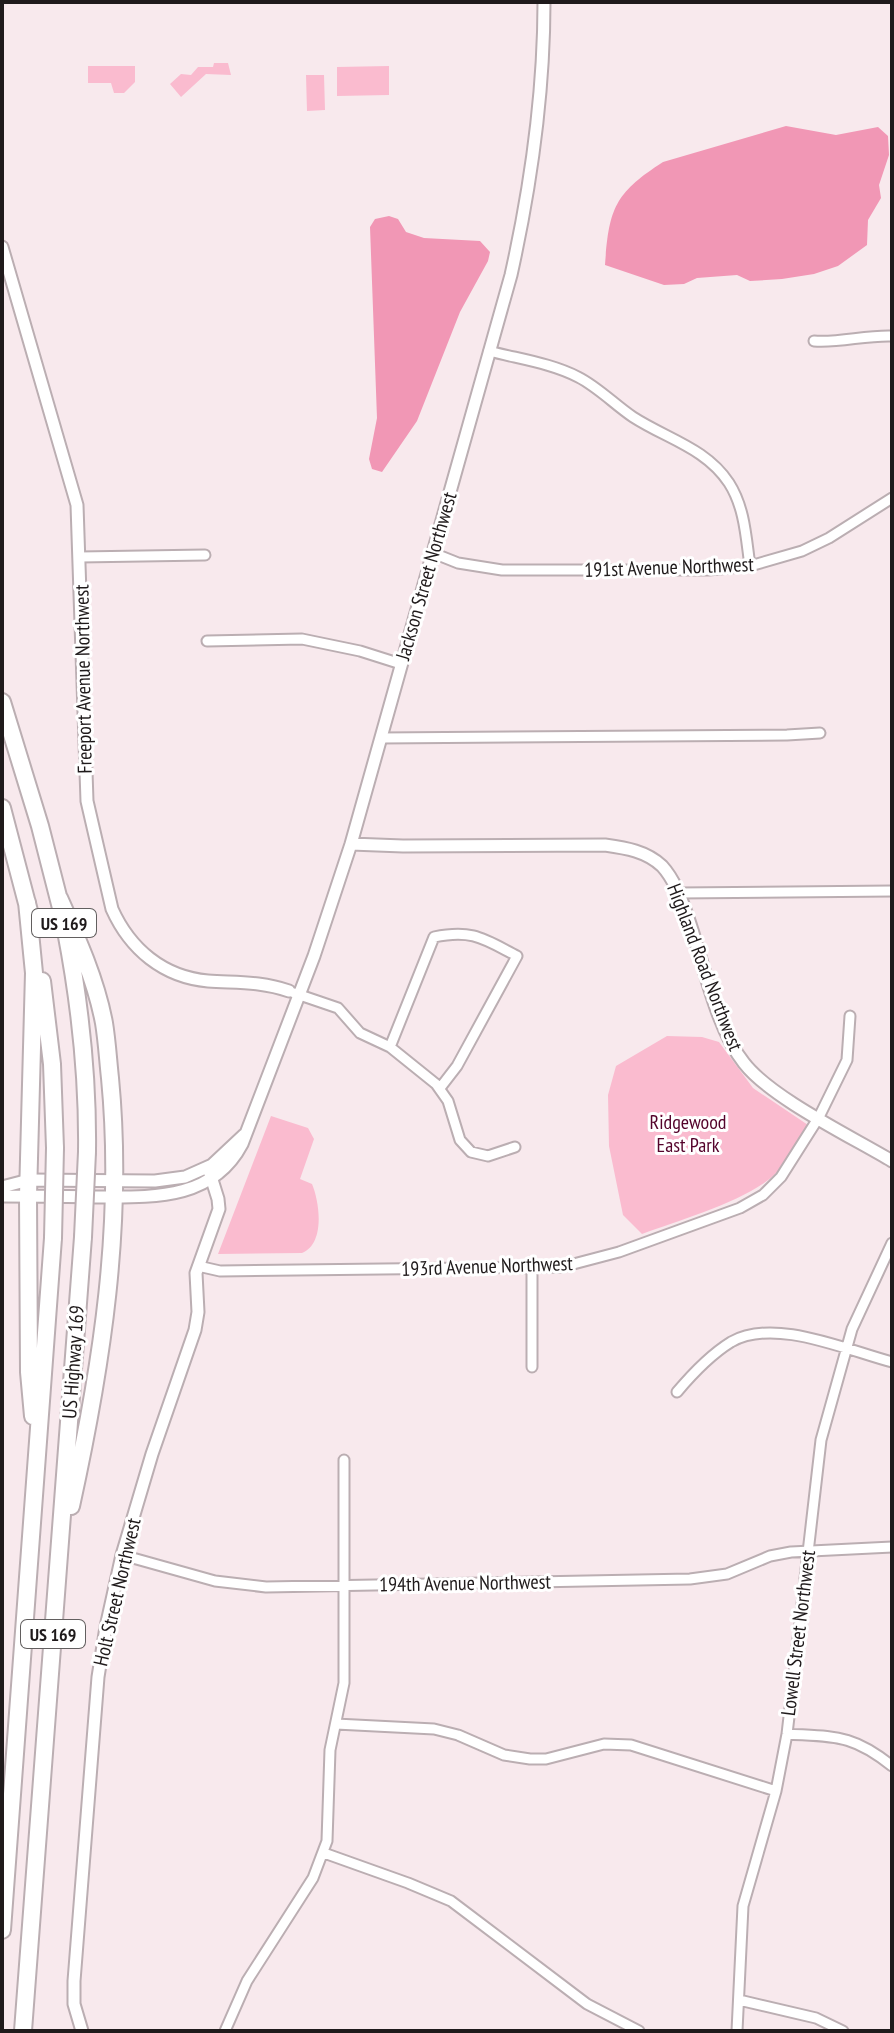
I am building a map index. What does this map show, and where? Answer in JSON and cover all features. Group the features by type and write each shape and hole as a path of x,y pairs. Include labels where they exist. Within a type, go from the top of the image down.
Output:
{"highway":[{"name":"US Highway 169","path":"2,702 59,898 81,1023 87,1095 83,1237 23,2031"},
{"name":"US Highway 169","path":"2,808 27,902 48,1026 55,1148 53,1238 2,1930"},
{"path":"58,1562 88,1425 104,1328 116,1189 104,1025 89,970 59,898"},
{"path":"27,902 34,973 28,1188 29,1372 37,1471"}],"street":[{"name":"Jackson Street Northwest","path":"28,1188 89,1180 154,1197 177,1194 235,1157 351,844 511,275 529,189 540,100 544,2"},
{"name":"Freeport Avenue Northwest","path":"2,247 74,490 79,517 87,801 107,892 119,923 136,947 171,972 198,980 267,984 294,993"},
{"path":"814,341 892,336"},
{"path":"489,351 582,378 638,421 705,456 722,473 740,505 750,566"},
{"name":"191st Avenue Northwest","path":"433,553 458,563 502,570 709,570 750,566 789,556 829,538 892,498"},
{"path":"80,557 205,555"},
{"path":"207,641 302,639 360,651 401,664"},
{"path":"381,738 820,733"},
{"name":"Highland Road Northwest","path":"351,844 619,847 653,859 670,876 678,893 723,1024 736,1051 754,1074 766,1085 892,1161"},
{"path":"678,893 892,891"},
{"path":"390,1047 434,937 458,933 477,936 517,956 457,1066 440,1088"},
{"path":"294,993 338,1008 360,1033 390,1047 440,1088 448,1101 460,1140 471,1152 488,1156 515,1147"},
{"name":"193rd Avenue Northwest","path":"198,1266 220,1271 562,1267 590,1261 752,1202 781,1177 819,1117 847,1060 850,1016"},
{"name":"Holt Street Northwest","path":"82,2031 74,2004 74,1990 102,1650 122,1555 152,1454 195,1330 198,1266 219,1209 210,1173"},
{"path":"2,1187 28,1188"},
{"name":"Jackson Street Northwest","path":"28,1188 89,1197 116,1189"},
{"path":"2,1196 28,1188"},
{"name":"Lowell Street Northwest","path":"737,2031 743,1906 776,1791 787,1734 821,1440 845,1349 892,1243"},
{"path":"532,1269 532,1367"},
{"path":"677,1392 720,1349 757,1332 782,1332 892,1362"},
{"path":"225,2031 247,1981 313,1878 324,1853 329,1828 329,1765 344,1683 344,1460"},
{"name":"194th Avenue Northwest","path":"122,1555 231,1584 266,1587 690,1579 727,1574 780,1553 892,1547"},
{"path":"336,1724 446,1731 518,1759 546,1759 604,1744 631,1745 776,1791"},
{"path":"787,1734 855,1741 892,1766"},
{"path":"324,1853 451,1901 575,1995 639,2031"},
{"path":"739,2000 816,2018 843,2031"}],"green space":[{"path":"214,63 228,63 231,75 206,74 181,97 170,84 181,74 191,75 198,67 213,67"},
{"path":"88,66 135,66 135,82 124,93 114,93 111,83 88,83"},
{"path":"389,66 389,95 337,96 337,67"},
{"path":"306,75 324,75 325,110 307,111"},
{"name":"Ridgewood East Park","path":"667,1036 702,1037 719,1042 753,1088 808,1125 784,1165 761,1185 711,1210 642,1234 623,1215 609,1146 608,1095 616,1066"},
{"path":"271,1116 308,1128 314,1139 300,1179 312,1184 317,1202 319,1222 314,1241 302,1253 218,1254"}],"shaded area":[{"path":"786,126 836,135 878,127 888,136 889,155 879,185 881,198 868,220 867,245 838,266 782,279 750,281 737,275 697,278 684,284 664,285 605,265 612,216 625,193 647,173 663,162"},
{"path":"389,216 398,219 406,232 424,238 480,241 490,252 460,312 417,421 382,472 372,469 369,459 377,418 370,227 375,219"}]}
